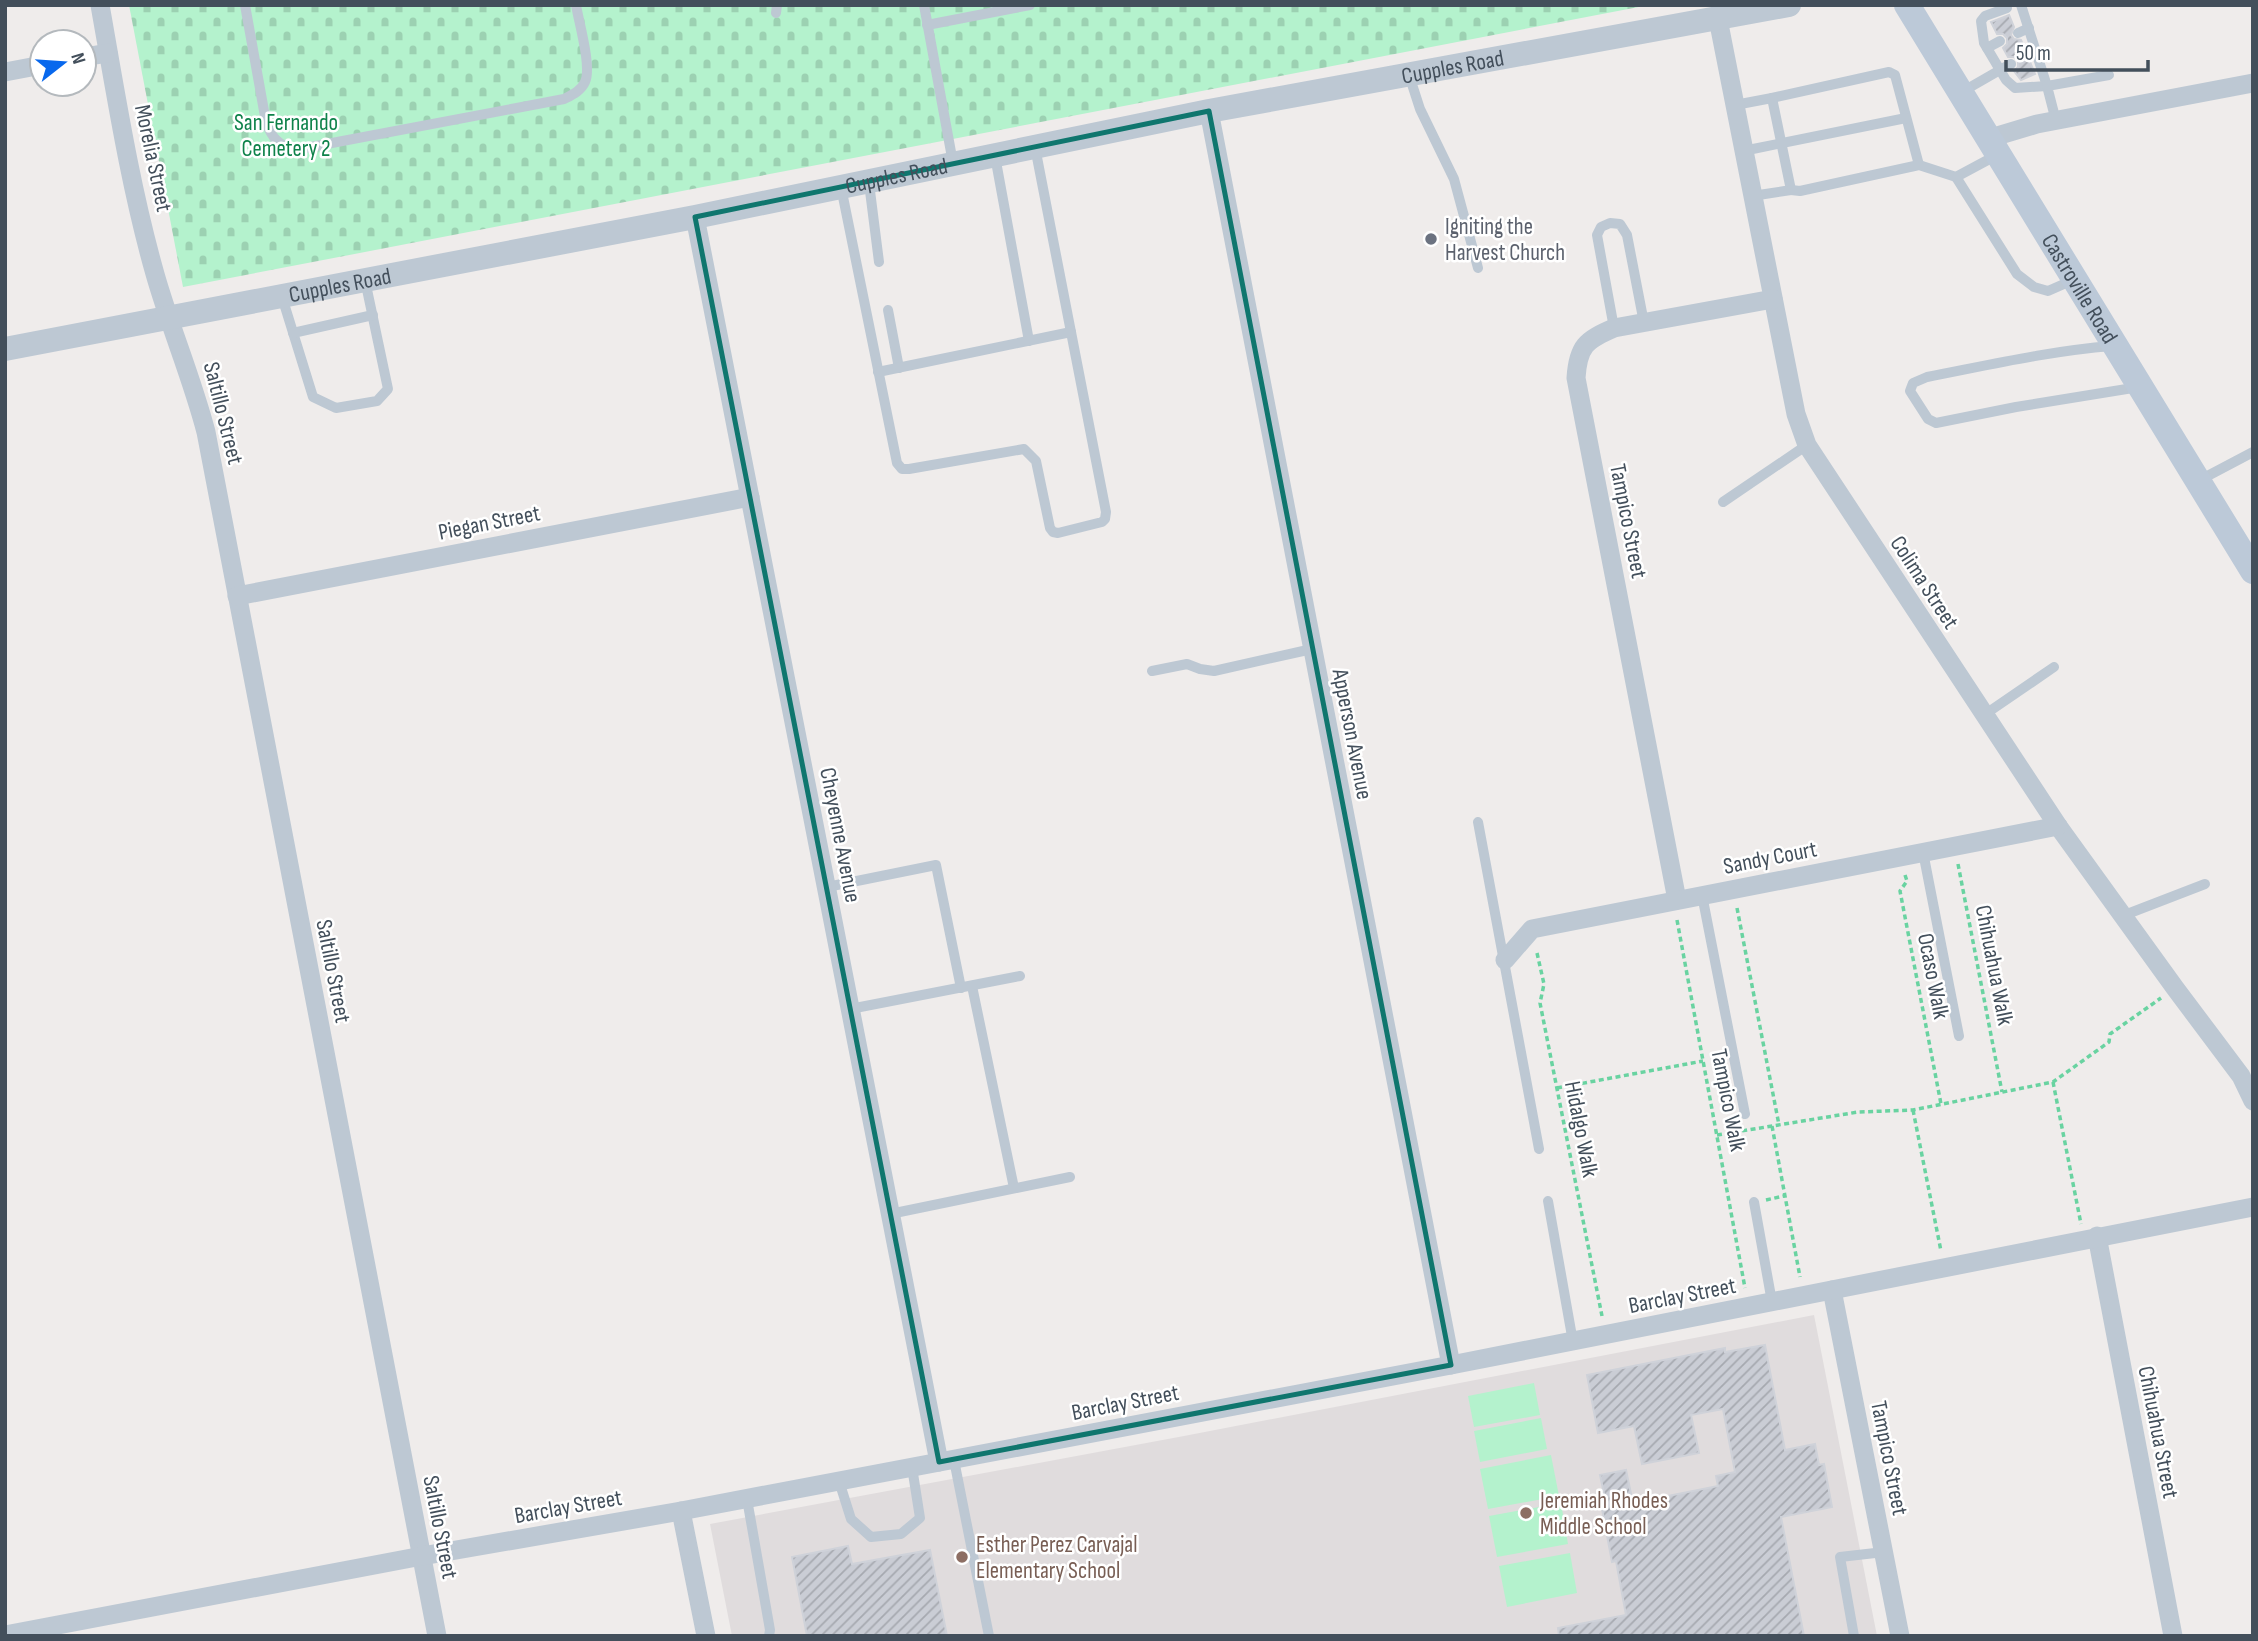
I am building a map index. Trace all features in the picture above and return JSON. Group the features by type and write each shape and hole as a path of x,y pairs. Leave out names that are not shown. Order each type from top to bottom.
{"main road":[{"name":"Castroville Road","path":"1907,5 2253,571"}],"street":[{"name":"Morelia Street","path":"100,5 134,186 155,275 170,318"},
{"name":"Cupples Road","path":"5,349 695,217 1209,111 1789,5"},
{"name":"Colima Street","path":"1718,19 1796,414 1807,445 2058,826 2241,1076 2253,1101"},
{"path":"98,54 108,52"},
{"path":"5,72 28,68"},
{"path":"1992,147 2056,121 2253,83"},
{"name":"Apperson Avenue","path":"1209,111 1451,1365"},
{"name":"Cheyenne Avenue","path":"695,217 890,1214 946,1461"},
{"name":"Tampico Street","path":"1675,900 1576,377 1579,354 1591,338 1614,328 1773,299"},
{"name":"Saltillo Street","path":"170,318 187,364 206,432 438,1636"},
{"name":"Piegan Street","path":"237,596 750,497"},
{"name":"Sandy Court","path":"1532,929 2058,826"},
{"path":"1505,960 1532,929"},
{"name":"Barclay Street","path":"5,1635 422,1556 747,1499 1573,1342 2253,1207"},
{"name":"Chihuahua Street","path":"2090,1238 2173,1636"},
{"name":"Tampico Street","path":"1832,1290 1900,1636"},
{"path":"681,1511 706,1636"}],"lane":[{"path":"245,5 266,122 272,137 281,146 295,150 564,99 577,92 586,81 586,62 576,5"},
{"path":"923,5 953,164"},
{"path":"927,25 1030,5"},
{"path":"2056,121 2047,86 2032,54 2029,28 2021,5 2006,7 1985,16 1981,22 1981,33 1987,48 2006,80 2015,88 2047,86 2109,75"},
{"path":"2018,33 2029,28"},
{"path":"1987,48 2000,41"},
{"path":"1960,93 2011,64"},
{"path":"1734,106 1889,72 1895,75 1919,164"},
{"path":"1409,75 1420,109 1454,179 1478,268"},
{"path":"1772,98 1791,190"},
{"path":"1743,151 1906,118"},
{"path":"841,187 897,463 902,469 909,469 1024,449 1036,461 1050,528 1058,533 1102,522 1106,512 1035,147"},
{"path":"1956,177 1992,147"},
{"path":"995,155 1029,341"},
{"path":"1752,196 1800,191 1919,164 1956,177 2017,274 2034,288 2048,291 2074,279"},
{"path":"869,181 879,262"},
{"path":"1614,328 1597,235 1601,227 1610,223 1620,224 1627,234 1644,323"},
{"path":"281,297 313,397 336,408 377,401 388,389 365,280"},
{"path":"888,310 899,368"},
{"path":"293,333 373,315"},
{"path":"878,372 1071,332"},
{"path":"2115,346 2022,357 1927,377 1913,383 1910,391 1928,419 1937,424 2140,387"},
{"path":"1723,502 1807,445"},
{"path":"2197,482 2253,452"},
{"path":"1153,671 1187,664 1214,671 1312,649"},
{"path":"1984,715 2054,667"},
{"path":"1478,822 1539,1149"},
{"path":"1923,852 1959,1036"},
{"path":"827,887 936,866 961,988"},
{"path":"2122,916 2205,884"},
{"path":"1702,895 1745,1114"},
{"path":"850,1009 1020,976"},
{"path":"972,986 1014,1188"},
{"path":"890,1214 1070,1177"},
{"path":"1548,1201 1573,1342"},
{"path":"1755,1202 1772,1302"},
{"path":"946,1461 989,1636"},
{"path":"839,1481 851,1519 871,1537 901,1534 920,1518 912,1467"},
{"path":"747,1499 769,1636"},
{"path":"1854,1636 1840,1558 1884,1552"}],"path":[{"name":"Chihuahua Walk","path":"1954,845 2002,1092"},
{"name":"Ocaso Walk","path":"1901,856 1907,881 1900,891 1941,1104"},
{"path":"1733,889 1779,1125"},
{"name":"Tampico Walk","path":"1675,900 1749,1306"},
{"name":"Hidalgo Walk","path":"1532,929 1544,984 1540,1003 1605,1335"},
{"path":"1717,1135 1858,1112 1913,1110 2053,1082 2109,1042 2110,1034 2175,988"},
{"path":"1557,1088 1703,1061"},
{"path":"2053,1082 2090,1238"},
{"path":"1913,1110 1944,1267"},
{"path":"1772,1126 1804,1296"}],"highlighted area":[{"path":"1209,111 1451,1365 939,1462 695,217"}],"shaded area":[{"name":"Jeremiah Rhodes Middle School","path":"1814,1315 1877,1636 732,1636 710,1524"}],"green space":[{"name":"San Fernando Cemetery 2","path":"129,5 1649,5 183,287"},
{"path":"1534,1383 1540,1415 1474,1427 1468,1396"},
{"path":"1541,1418 1547,1449 1480,1462 1474,1431"},
{"path":"1551,1455 1559,1496 1488,1509 1480,1469"},
{"path":"1561,1503 1568,1544 1497,1557 1489,1516"},
{"path":"1570,1553 1577,1593 1507,1607 1499,1566"}],"building":[{"path":"2009,15 2014,27 2011,35 2014,39 2021,40 2035,74 2021,80 2014,71 2018,67 2018,61 2014,57 2008,57 2003,48 2007,44 2007,38 2003,34 1997,34 1991,22"},
{"path":"1765,1345 1785,1450 1815,1444 1819,1465 1824,1464 1832,1507 1781,1517 1804,1636 1559,1636 1558,1628 1626,1615 1616,1561 1612,1562 1602,1509 1607,1508 1600,1475 1626,1470 1633,1503 1718,1486 1716,1476 1735,1472 1723,1409 1691,1415 1699,1453 1642,1464 1634,1426 1598,1433 1587,1375 1725,1348 1725,1352"},
{"path":"848,1546 852,1564 930,1550 947,1636 807,1636 792,1557"}],"place":[{"name":"Igniting the Harvest Church","path":"1431,239"},
{"name":"Jeremiah Rhodes Middle School","path":"1526,1513"},
{"name":"Esther Perez Carvajal Elementary School","path":"962,1557"}]}
